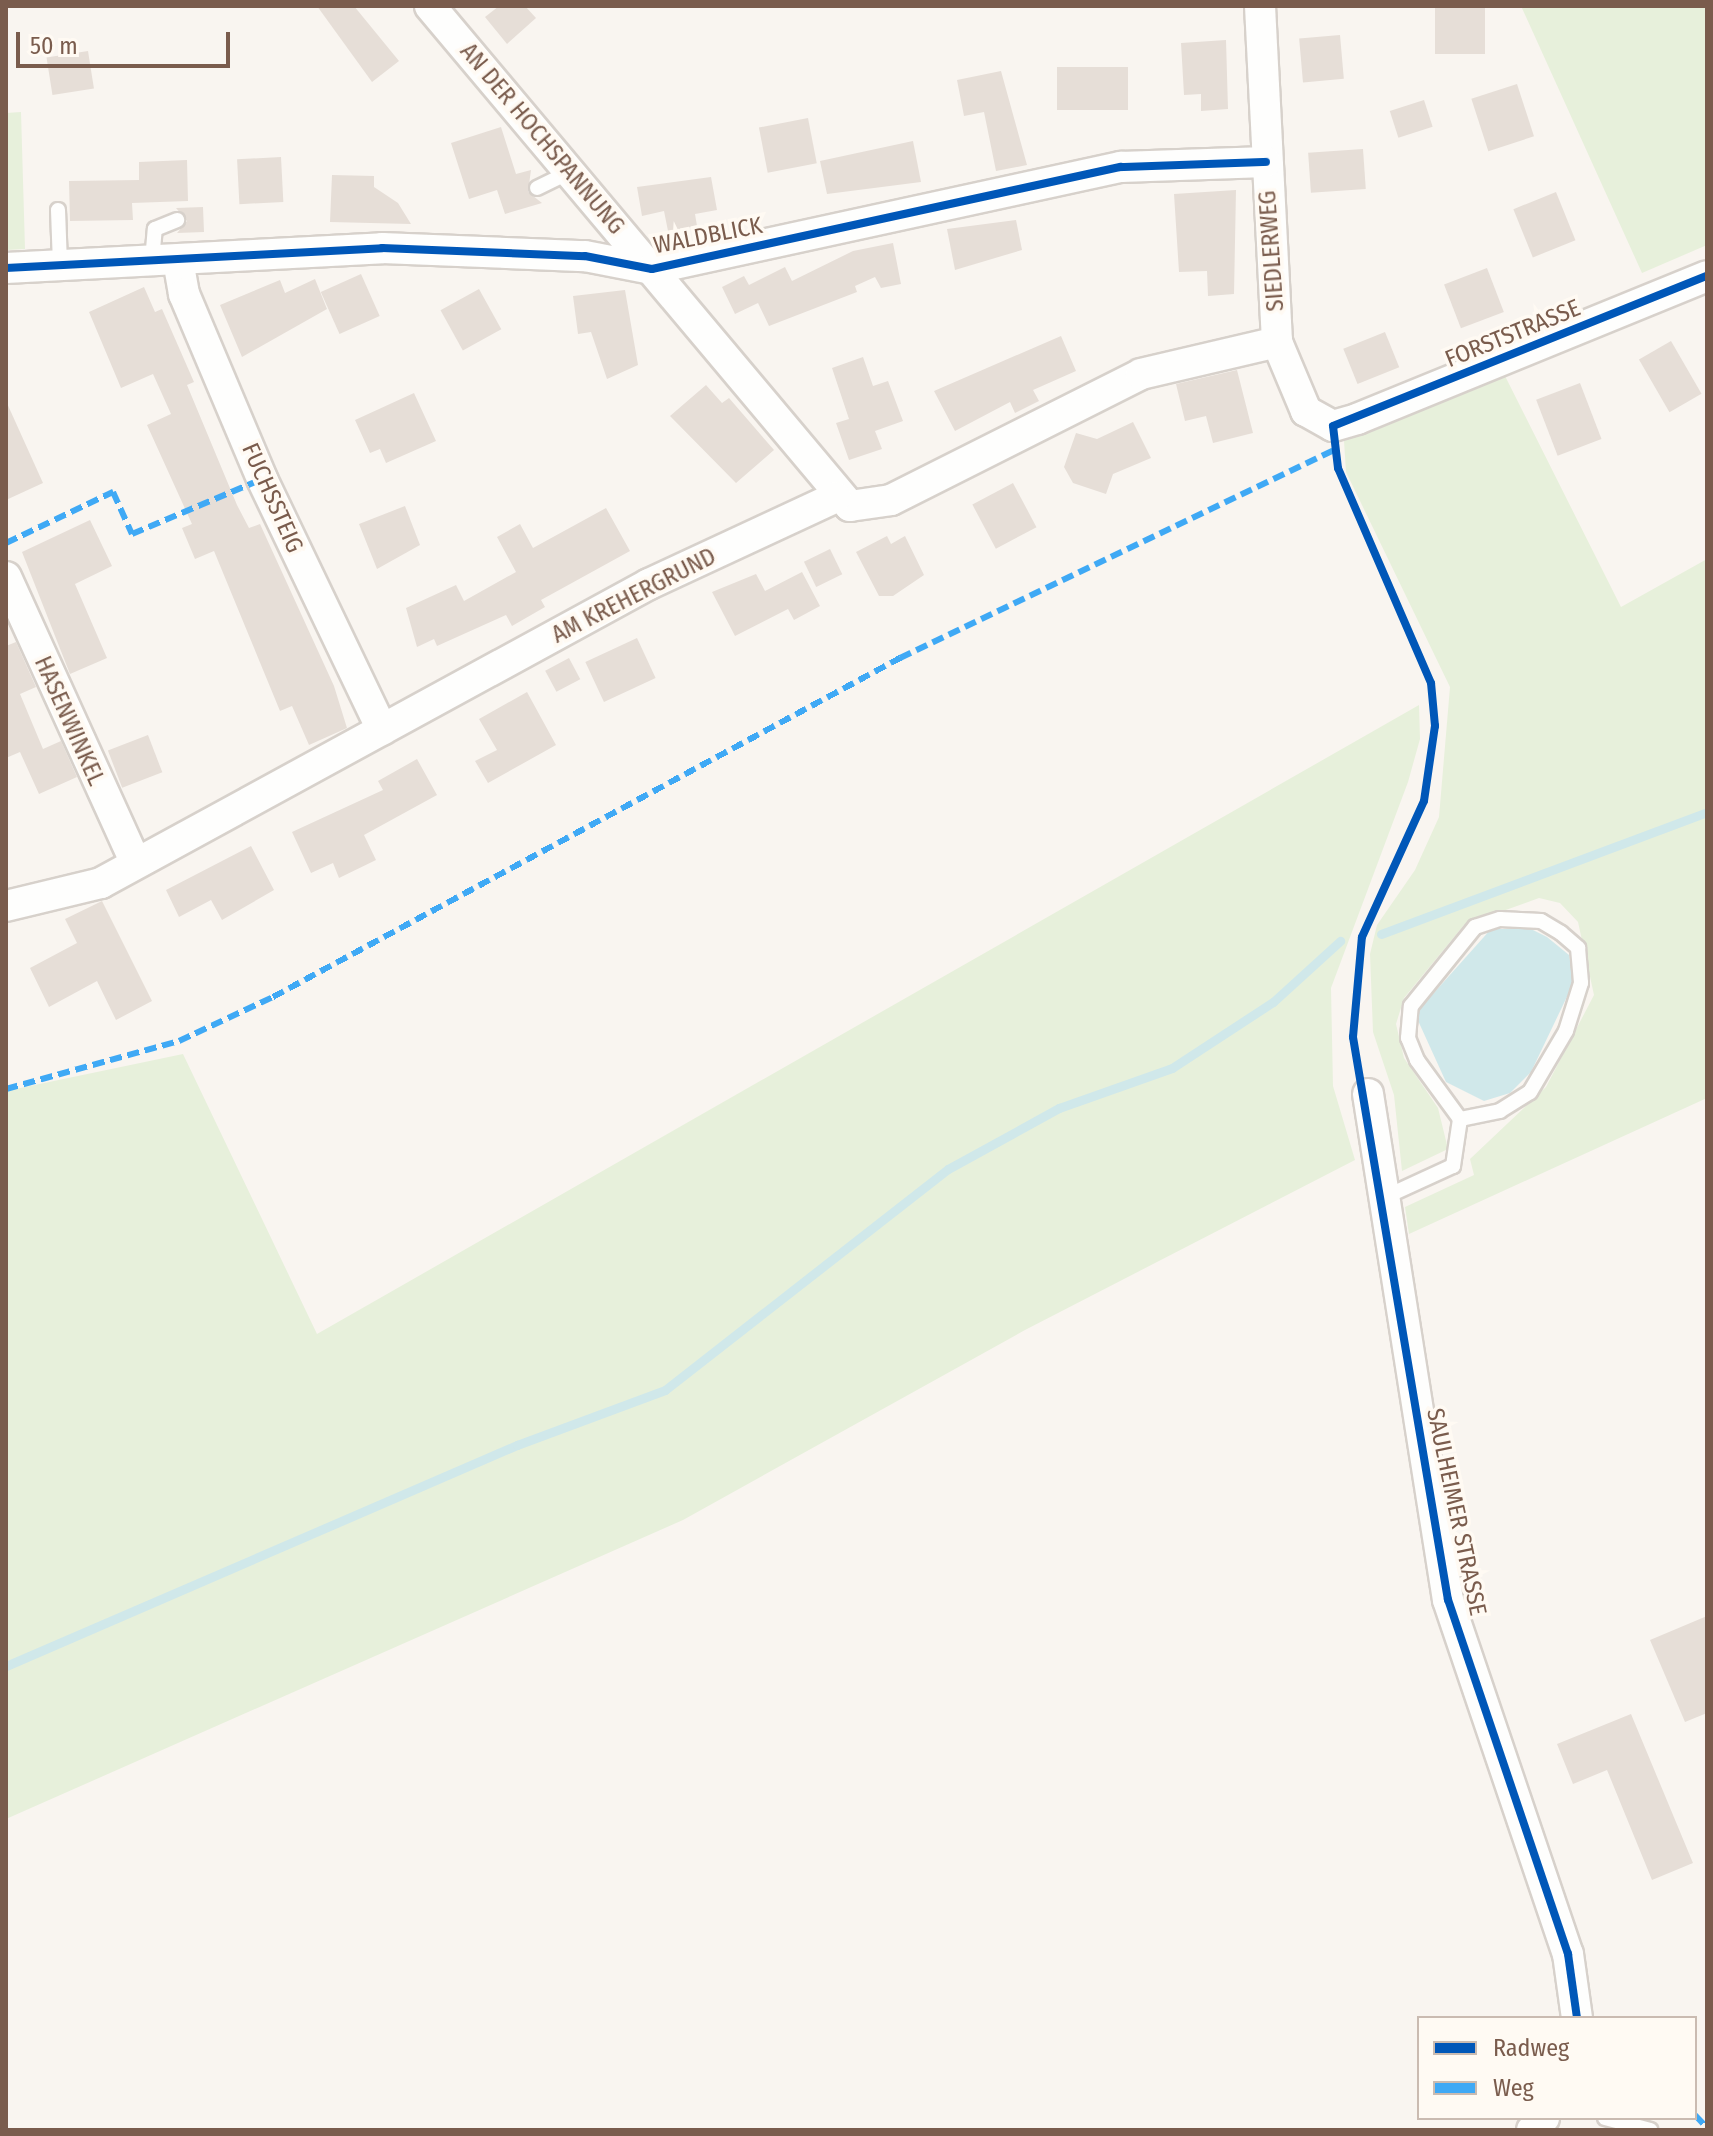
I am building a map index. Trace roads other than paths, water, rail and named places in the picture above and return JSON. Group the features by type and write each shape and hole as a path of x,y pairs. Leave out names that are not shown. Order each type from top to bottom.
{"street":[{"name":"AN DER HOCHSPANNUNG","path":"430,6 652,269 836,497"},
{"name":"SIEDLERWEG","path":"1260,6 1277,342 1306,411 1333,426"},
{"name":"WALDBLICK","path":"6,268 382,248 585,256 652,269 1121,167 1266,162"},
{"name":"FUCHSSTEIG","path":"165,260 184,294 262,479 382,730"},
{"name":"FORSTSTRASSE","path":"1333,426 1707,276"},
{"path":"836,497 867,509 1141,374 1277,342"},
{"name":"AM KREHERGRUND","path":"6,906 73,893 136,863 649,584 836,497"},
{"name":"HASENWINKEL","path":"6,577 136,863"},
{"name":"SAULHEIMER STRASSE","path":"1368,1094 1448,1600 1568,1954 1577,2016"}],"lane":[{"path":"537,188 570,172"},
{"path":"58,210 60,265"},
{"path":"165,260 155,229 177,220"},
{"path":"1383,1198 1453,1166 1460,1119 1417,1060 1408,1038 1411,1006 1475,927 1500,919 1541,921 1578,948 1581,983 1566,1031 1530,1092 1500,1111 1460,1119"},
{"path":"1612,2120 1650,2130"}],"water":[{"path":"1491,929 1531,929 1547,937 1569,955 1574,982 1531,1072 1510,1093 1484,1101 1446,1082 1415,1014"}],"waterway":[{"path":"1381,934 1707,812"},
{"path":"6,1666 517,1445 665,1390 948,1169 1059,1108 1172,1068 1273,1002 1340,941"}]}
